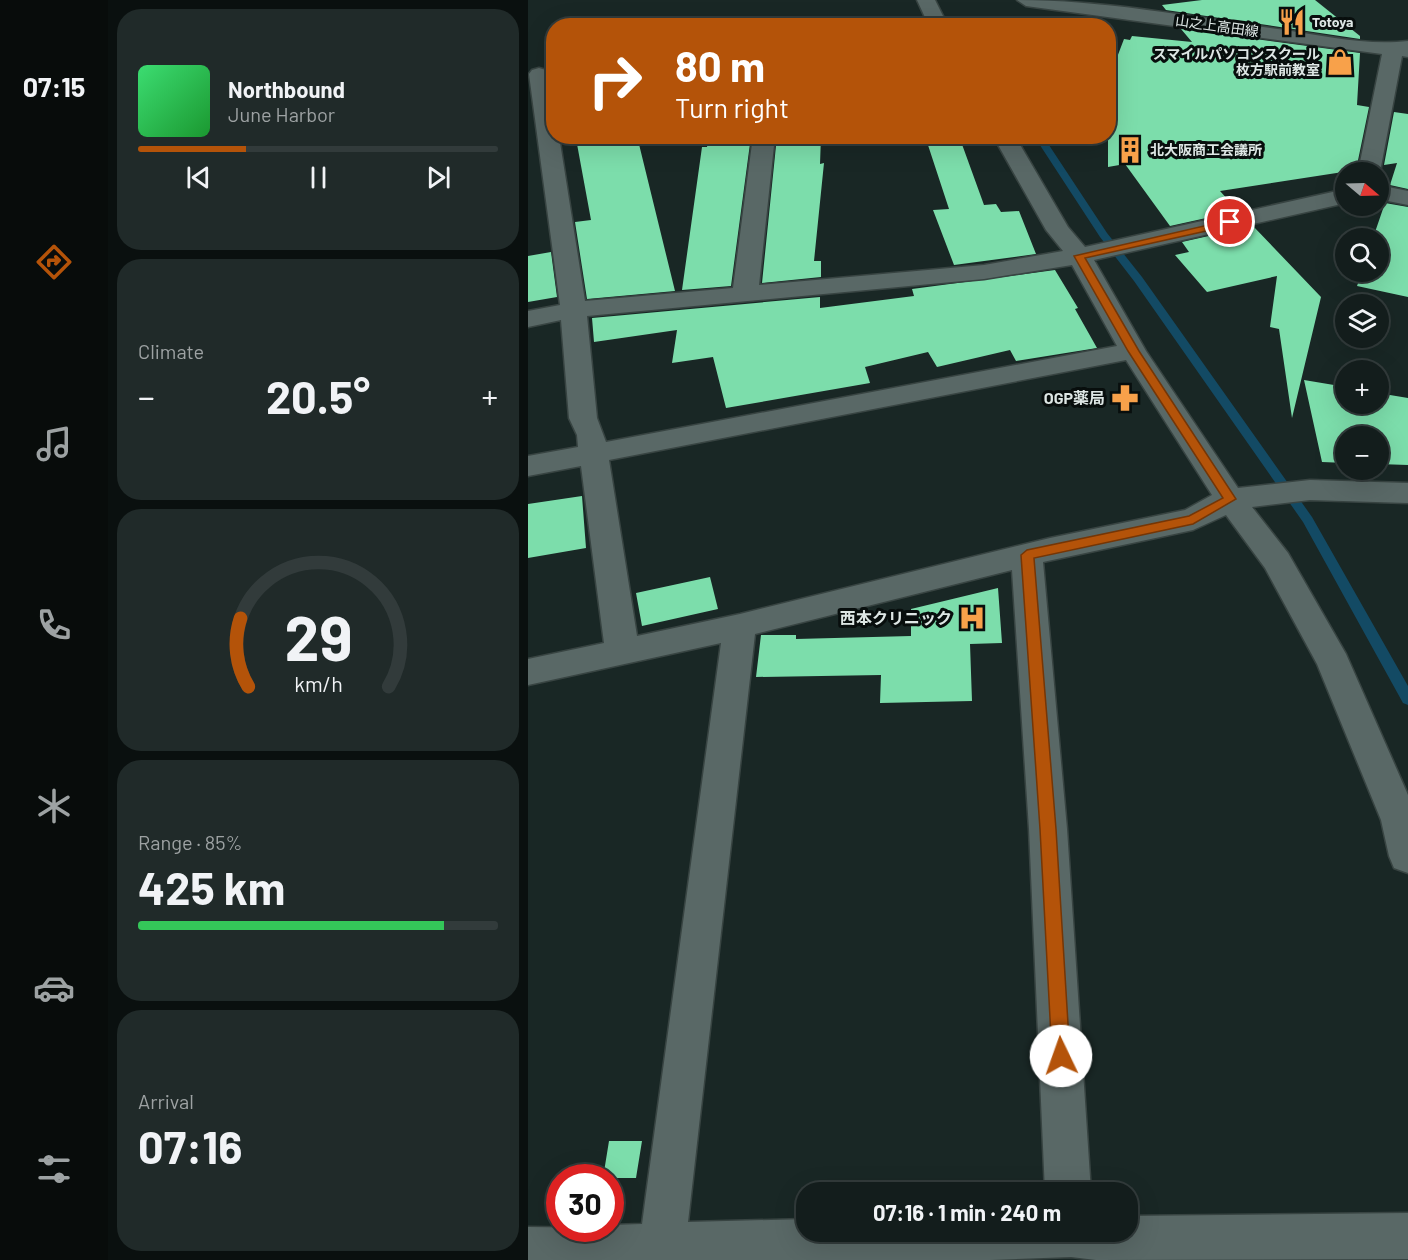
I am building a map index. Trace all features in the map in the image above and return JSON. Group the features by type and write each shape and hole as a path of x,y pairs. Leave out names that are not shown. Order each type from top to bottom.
{"street":[{"path":"926,0 935,18"},
{"name":"山之上高田線","path":"1030,0 1403,49"},
{"path":"1096,18 1114,12 1133,1 1144,0"},
{"path":"1372,162 1403,49"},
{"path":"540,74 546,113"},
{"path":"551,144 572,283 583,418 591,435 622,650"},
{"path":"745,294 763,144"},
{"path":"1009,144 1058,230 1086,254 1133,351 1230,499 1277,561 1334,663 1400,820 1408,856"},
{"path":"1389,194 1408,198"},
{"path":"528,319 573,310 984,272 1121,247 1335,198"},
{"path":"528,466 1133,351"},
{"path":"528,672 740,626 1027,555 1193,519 1230,499 1310,490 1408,494"},
{"path":"1027,555 1048,829 1068,1182"},
{"path":"662,1247 740,626"},
{"path":"1138,1240 1408,1236"},
{"path":"528,1251 662,1247 796,1238"}],"building":[{"path":"1202,0 1315,0 1360,36 1360,39 1166,10 1162,5"},
{"path":"1181,29 1360,53 1357,105 1369,107 1358,162 1335,162 1335,173 1220,191 1238,211 1170,226 1125,164 1108,167 1108,144 1116,144 1116,60 1124,39 1130,40 1132,36 1192,42"},
{"path":"1394,112 1408,114 1408,189 1390,185 1397,163 1389,164 1389,162 1385,162"},
{"path":"577,144 639,144 675,291 587,299 575,222 591,220"},
{"path":"708,144 750,144 731,286 682,290 702,147 707,147"},
{"path":"776,144 821,144 820,164 824,163 814,261 821,261 821,277 762,283"},
{"path":"928,144 962,144 984,205 996,204 1001,212 1019,211 1036,254 954,265 933,210 949,209"},
{"path":"1389,204 1408,207 1408,297 1357,286 1358,282 1389,282 1389,228 1376,228 1381,216 1389,216"},
{"path":"1253,226 1321,297 1292,418 1279,329 1270,327 1277,276 1207,292 1175,255 1189,252 1182,242"},
{"path":"551,252 557,297 528,302 528,256"},
{"path":"1055,270 1078,308 1075,309 1097,348 1016,361 1010,350 937,367 928,352 865,367 870,383 726,408 713,357 672,363 677,330 594,342 592,318 820,297 820,308 914,296 912,289"},
{"path":"1304,380 1335,385 1335,414 1389,414 1389,395 1408,398 1408,465 1389,464 1389,426 1335,426 1335,463 1322,462"},
{"path":"582,496 586,548 528,558 528,504"},
{"path":"710,577 718,609 642,626 636,593"},
{"path":"998,588 1002,643 970,644 972,701 880,703 881,675 756,677 761,635 796,635 796,639 911,636 911,609"},
{"path":"609,1141 642,1141 636,1178 624,1178 624,1164 605,1164"}],"waterway":[{"path":"1043,144 1103,235 1138,279 1308,520 1408,699"}],"place":[{"name":"Totoya","path":"1292,22"},
{"name":"スマイルパソコンスクール 枚方駅前教室","path":"1340,62"},
{"name":"北大阪商工会議所","path":"1130,150"},
{"name":"OGP薬局","path":"1125,398"},
{"name":"西本クリニック","path":"972,618"}],"route":[{"path":"1061,1056 1048,829 1027,555 1193,519 1230,499 1133,351 1079,256 1230,222"}]}
